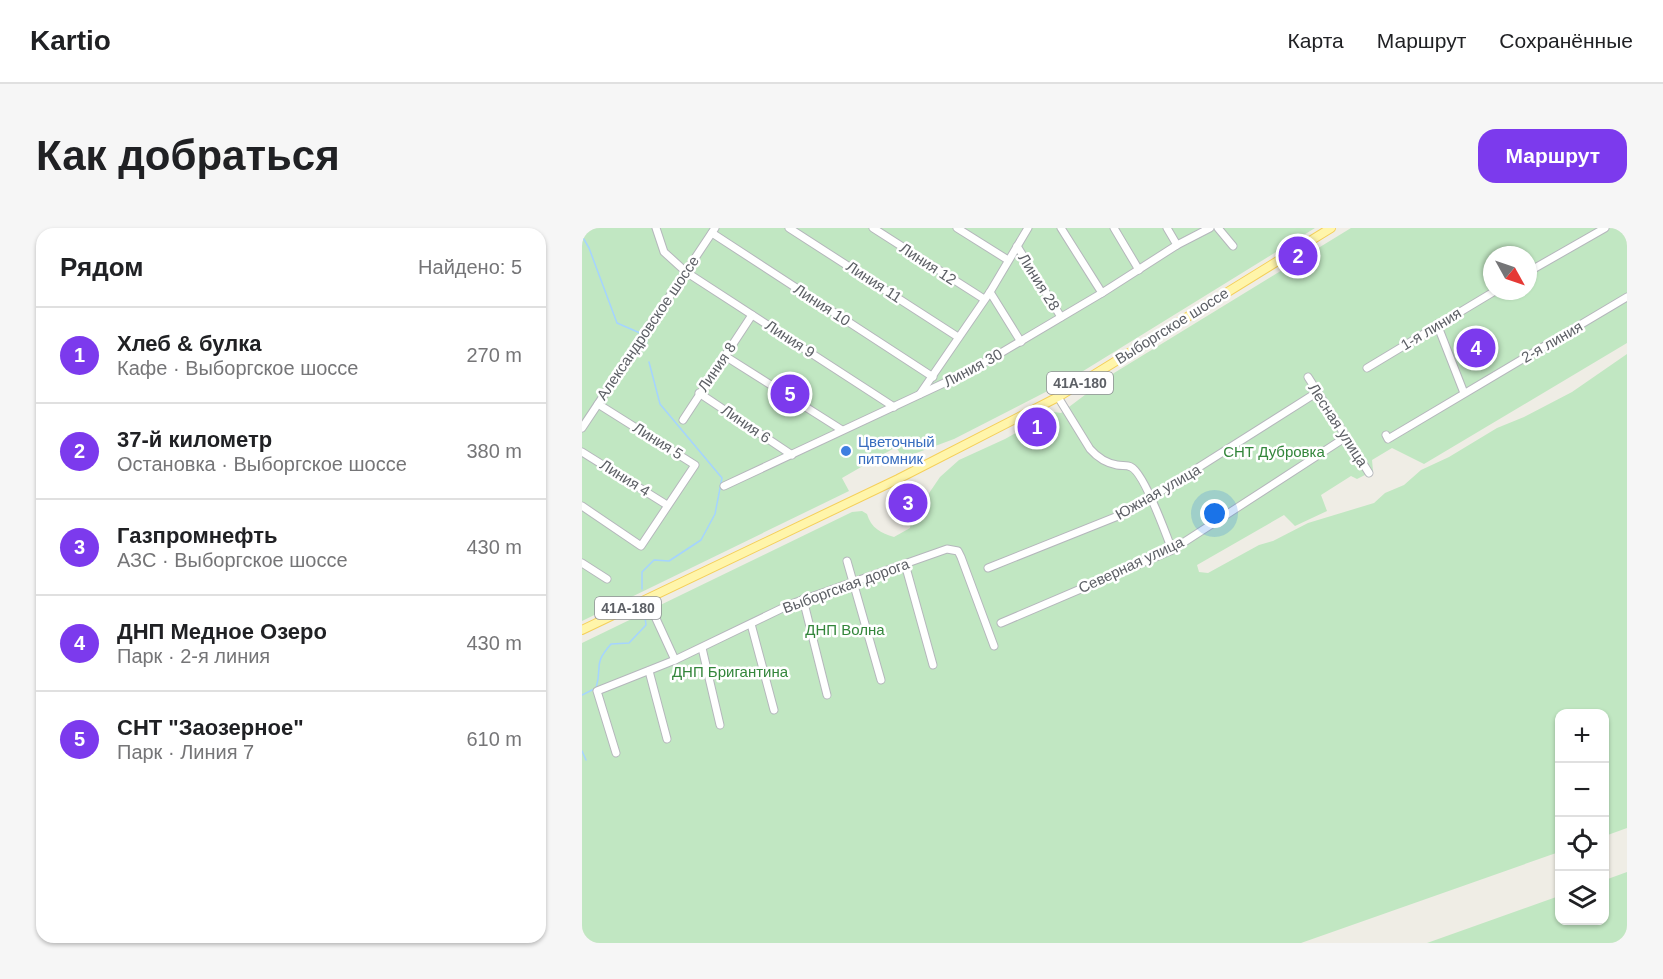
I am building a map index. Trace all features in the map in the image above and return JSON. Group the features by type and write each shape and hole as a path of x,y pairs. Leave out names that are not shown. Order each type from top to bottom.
{"main road":[{"name":"Выборгское шоссе","path":"647,599 967,444 1058,397 1331,228"},
{"name":"41А-180","path":"582,630 647,599"}],"street":[{"name":"Линия 9","path":"656,228 664,252 686,272 894,406"},
{"name":"Линия 11","path":"789,228 958,337"},
{"name":"Линия 12","path":"873,228 984,299"},
{"path":"957,228 1008,260"},
{"path":"918,396 990,292 1028,228"},
{"path":"1061,228 1102,293"},
{"path":"1114,228 1139,270"},
{"path":"1167,228 1177,245"},
{"name":"Линия 30","path":"724,486 972,370 1102,293 1177,245 1210,228"},
{"path":"1218,228 1233,246"},
{"path":"1537,267 1605,228"},
{"name":"Александровское шоссе","path":"582,428 713,231"},
{"name":"Линия 10","path":"713,231 933,377"},
{"name":"Линия 28","path":"1017,246 1061,317"},
{"path":"990,292 1021,342"},
{"name":"2-я линия","path":"1386,435 1388,439 1627,297"},
{"name":"1-я линия","path":"1367,368 1483,298"},
{"name":"Линия 8","path":"683,420 752,315"},
{"path":"1437,324 1464,393"},
{"path":"725,356 842,430"},
{"name":"Лесная улица","path":"1308,377 1316,393 1369,473"},
{"name":"Линия 6","path":"699,393 792,455"},
{"name":"Южная улица","path":"988,568 1128,512 1316,393"},
{"path":"1058,397 1090,449 1103,460 1132,468 1137,472 1172,550"},
{"name":"Линия 5","path":"582,506 641,546 695,465 598,404"},
{"name":"Северная улица","path":"1001,623 1172,550 1346,437"},
{"name":"Линия 4","path":"582,452 667,505"},
{"name":"Выборгская дорога","path":"616,753 597,691 702,648 803,599 947,549 958,551 961,557 994,646"},
{"path":"847,561 881,680"},
{"path":"582,563 607,579"},
{"path":"905,564 933,665"},
{"path":"647,599 675,660"},
{"path":"803,599 827,695"},
{"path":"751,624 774,710"},
{"path":"702,648 720,725"},
{"path":"649,671 668,739"}],"green space":[{"path":"582,228 1315,228 1067,381 954,439 903,458 896,447 842,478 849,491 582,621"},
{"path":"1351,228 1627,228 1627,343 1424,464 1392,448 1372,460 1373,471 1357,479 1351,476 1321,495 1327,511 1295,526 1284,515 1197,565 1199,572 1208,573 1259,545 1273,541 1308,523 1374,503 1385,493 1404,485 1421,470 1449,457 1497,428 1572,392 1627,354 1627,828 1609,835 1609,709 1555,709 1555,853 1301,943 582,943 582,643 852,512 862,511 867,514 877,529 894,537 910,528 911,521 928,513 921,505 940,477 959,460 1005,439 1054,412 1061,413 1114,373"},
{"path":"1627,872 1627,943 1427,943 1555,897 1555,925 1609,925 1609,879"}],"waterway":[{"path":"582,236 589,248 617,323 640,333"},
{"path":"646,347 647,339"},
{"path":"642,589 642,572 654,560 669,561 701,540 715,514 722,478 660,404 649,362"},
{"path":"582,695 596,688 600,662 611,644 629,643 646,625 644,609"},
{"path":"582,751 586,760"}],"place":[{"name":"37-й километр","path":"1298,256"},
{"name":"ДНП Медное Озеро","path":"1476,348"},
{"name":"СНТ \"Заозерное\"","path":"790,394"},
{"name":"Хлеб & булка","path":"1037,427"},
{"name":"Цветочный питомник","path":"846,451"},
{"name":"Газпромнефть","path":"908,503"}],"park label":[{"name":"СНТ Дубровка","path":"1274,452"},
{"name":"ДНП Волна","path":"845,630"},
{"name":"ДНП Бригантина","path":"730,672"}]}
